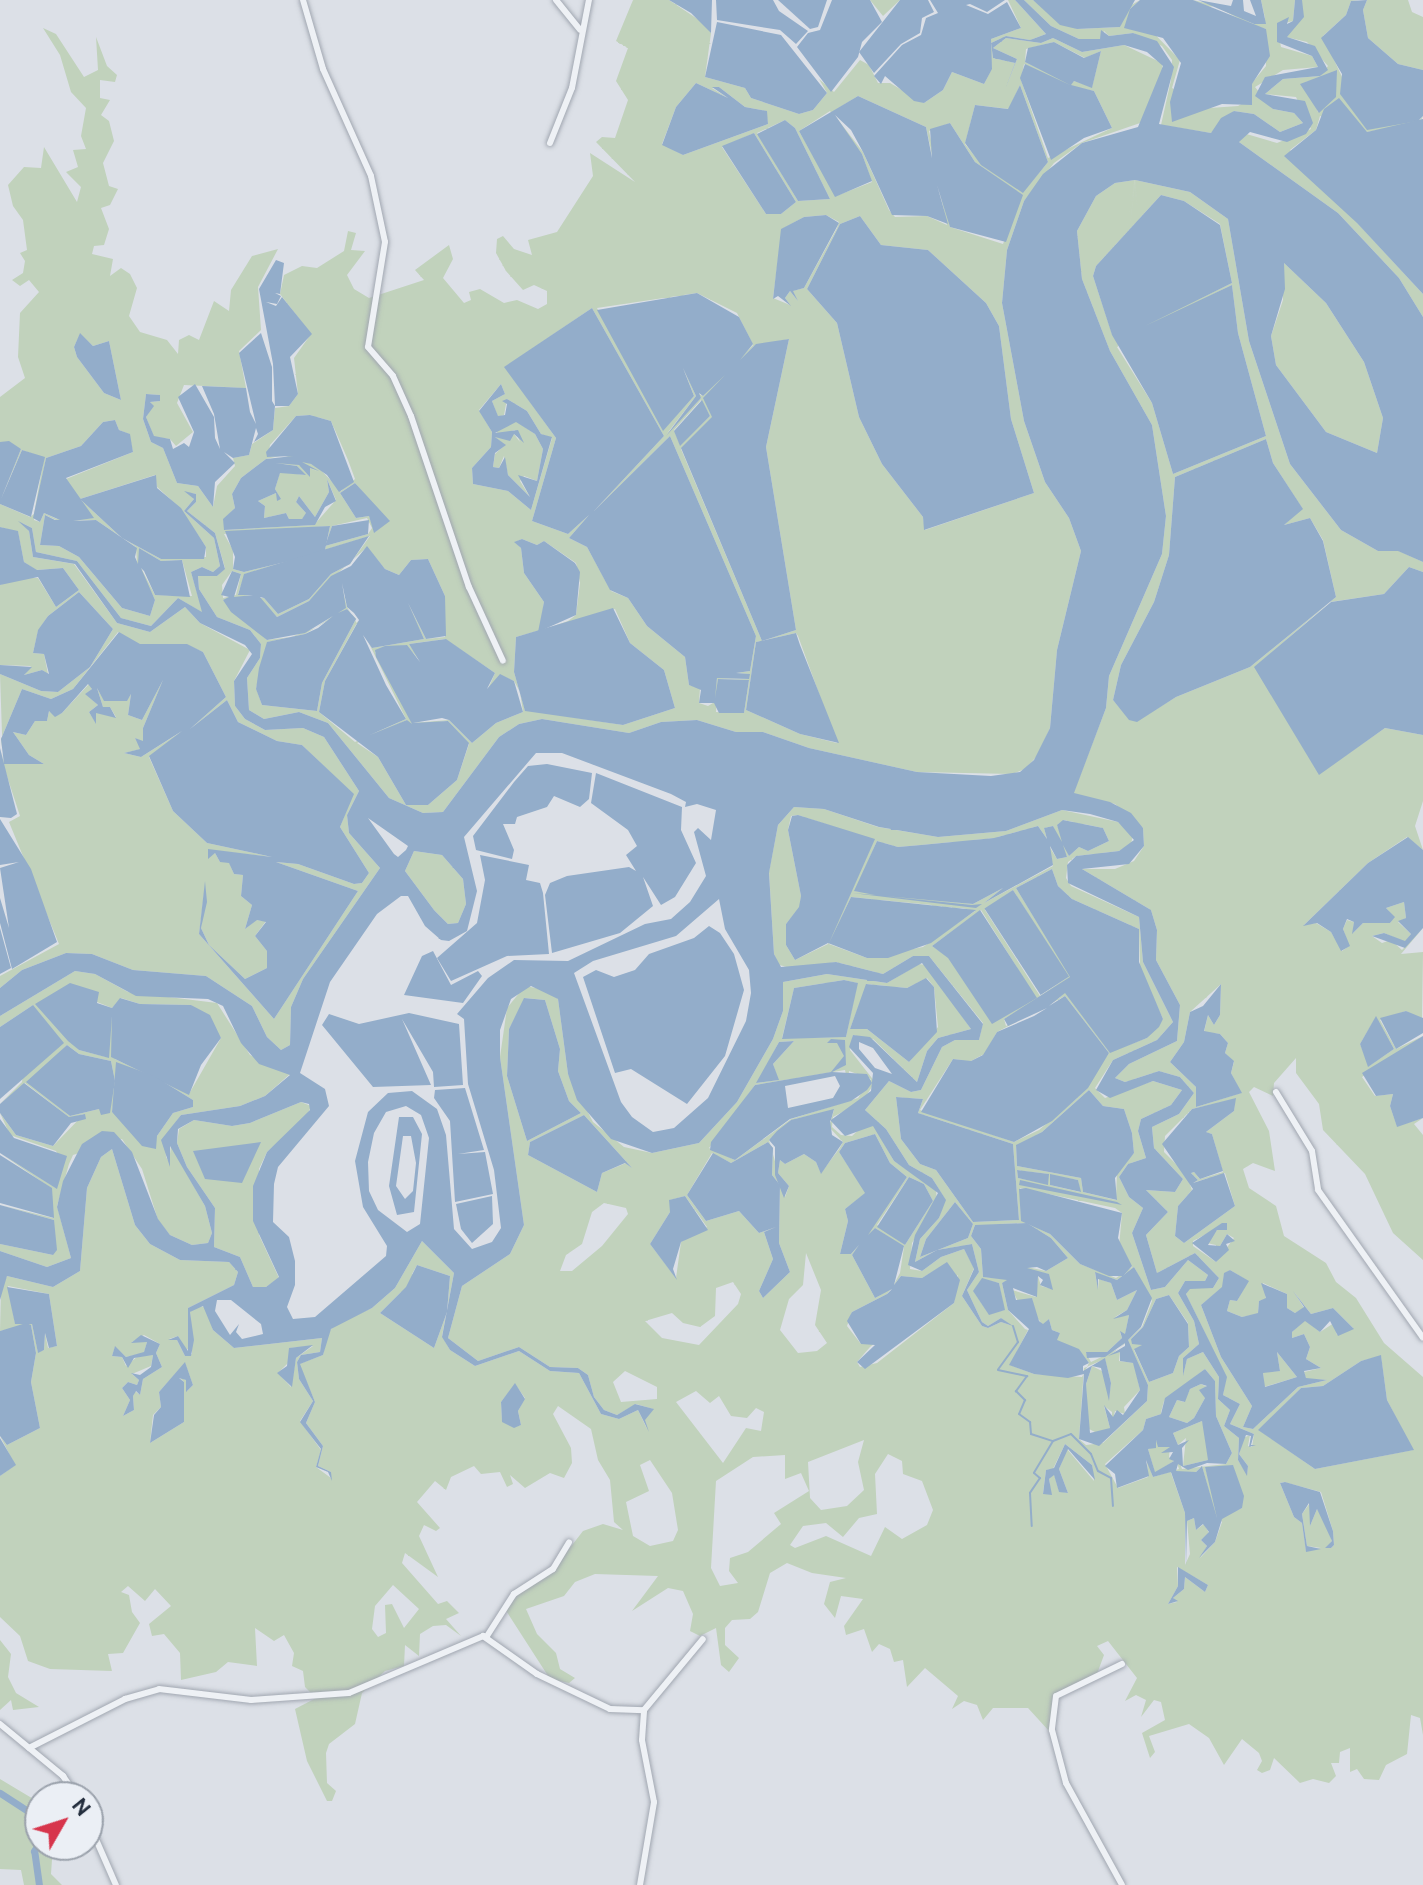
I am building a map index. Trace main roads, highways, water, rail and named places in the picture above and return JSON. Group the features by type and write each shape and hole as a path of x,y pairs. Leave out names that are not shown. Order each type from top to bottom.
{"water":[{"path":"669,0 712,0 711,33 691,13"},
{"path":"716,0 773,0 779,11 808,31 796,44 780,30 717,20"},
{"path":"778,0 827,0 818,27 810,29"},
{"path":"832,0 870,0 882,22 862,42 858,57 831,92 797,47 808,33 820,30"},
{"path":"900,0 928,0 934,12 922,18 920,33 901,44 874,73 859,52"},
{"path":"930,0 1005,0 987,12 966,5 988,14 1007,2 1021,28 991,39 992,69 984,84 952,72 943,90 924,103 914,101 885,76 881,84 874,76 902,45 921,35 926,18 938,13"},
{"path":"1015,0 1024,0 1051,26 1079,39 1100,39 1101,30 1109,36 1133,33 1157,41 1174,67 1159,124 1211,133 1221,118 1234,111 1254,114 1280,132 1303,123 1294,113 1273,109 1255,96 1265,77 1318,67 1312,56 1277,42 1277,23 1289,17 1287,24 1293,21 1295,0 1302,0 1304,17 1287,37 1315,46 1328,70 1320,76 1283,79 1265,94 1305,101 1313,123 1306,134 1287,142 1250,132 1239,142 1338,213 1399,278 1423,317 1423,562 1398,551 1378,551 1341,530 1290,464 1249,341 1228,219 1190,192 1135,180 1115,183 1096,196 1077,231 1082,279 1110,351 1152,425 1166,516 1162,554 1109,676 1106,708 1074,793 1110,802 1131,813 1143,828 1144,846 1129,864 1082,869 1151,910 1157,930 1156,960 1180,1005 1177,1041 1129,1064 1115,1078 1125,1082 1159,1071 1180,1077 1194,1093 1179,1114 1152,1127 1154,1148 1183,1179 1175,1192 1146,1190 1168,1212 1146,1235 1157,1273 1195,1253 1219,1278 1213,1288 1190,1289 1186,1294 1227,1377 1223,1395 1240,1404 1230,1424 1254,1434 1251,1445 1256,1445 1249,1447 1251,1436 1246,1435 1239,1454 1248,1466 1247,1476 1238,1460 1239,1438 1224,1426 1230,1410 1218,1399 1219,1377 1203,1352 1187,1359 1183,1376 1183,1358 1199,1344 1194,1321 1178,1293 1185,1281 1205,1281 1208,1275 1188,1260 1165,1287 1151,1290 1132,1233 1143,1208 1129,1197 1119,1177 1128,1164 1146,1158 1138,1131 1141,1119 1171,1105 1182,1090 1153,1081 1110,1098 1096,1090 1113,1060 1157,1040 1173,1022 1143,962 1139,917 1068,883 1067,865 1076,856 1119,851 1134,840 1118,822 1062,810 1006,831 938,837 879,827 824,809 794,807 778,825 769,873 774,954 781,967 836,962 883,974 913,956 929,956 983,1024 979,1040 955,1040 942,1047 921,1090 911,1092 889,1081 865,1110 886,1129 909,1165 932,1178 946,1200 939,1218 920,1239 915,1262 937,1250 972,1244 979,1272 967,1290 982,1322 988,1326 1001,1318 1013,1326 1001,1322 988,1328 982,1326 962,1296 974,1269 964,1249 941,1257 922,1271 908,1265 915,1235 938,1193 894,1161 873,1126 845,1136 830,1120 832,1135 843,1142 821,1174 816,1162 804,1154 785,1164 780,1160 778,1173 789,1186 784,1198 775,1175 775,1147 769,1140 777,1131 791,1120 834,1109 831,1120 871,1091 873,1073 849,1047 853,1035 870,1037 917,1082 927,1051 938,1038 971,1029 922,963 887,983 827,974 783,982 783,1011 773,1039 737,1102 699,1143 652,1153 611,1139 577,1100 568,1074 558,999 531,986 511,999 500,1030 500,1057 524,1225 510,1254 462,1286 448,1338 478,1361 519,1347 550,1367 578,1368 588,1375 594,1397 604,1410 617,1415 635,1404 654,1409 645,1420 649,1432 638,1410 619,1419 601,1414 579,1373 550,1371 519,1351 475,1366 450,1350 442,1337 454,1273 422,1241 395,1288 372,1308 331,1329 323,1355 300,1364 315,1402 306,1423 323,1446 318,1466 331,1472 332,1481 328,1472 316,1467 321,1449 300,1422 313,1401 299,1379 297,1362 301,1355 320,1352 322,1338 234,1348 213,1330 203,1306 190,1312 194,1340 191,1356 185,1356 177,1340 168,1340 178,1336 188,1351 188,1308 234,1285 238,1272 229,1262 180,1260 150,1244 135,1225 112,1149 101,1157 87,1188 80,1271 53,1287 7,1276 0,1300 0,1251 47,1267 71,1258 57,1207 63,1181 82,1144 102,1131 114,1132 132,1152 158,1219 170,1235 192,1245 208,1243 212,1233 205,1206 170,1146 170,1167 161,1140 181,1115 240,1106 265,1096 290,1075 259,1064 241,1043 223,1006 208,999 136,996 95,974 75,971 0,1016 0,988 22,970 66,953 92,954 133,970 206,976 252,1006 267,1037 281,1050 290,1045 291,1007 303,979 380,868 349,833 347,815 359,791 324,737 303,728 265,730 245,719 235,706 234,681 252,654 245,645 200,623 185,607 150,632 117,623 75,564 33,557 29,531 18,521 32,528 36,552 77,561 121,618 151,626 178,598 202,612 191,572 202,567 213,572 220,566 214,538 184,511 194,499 184,491 196,494 196,502 187,511 215,533 225,569 217,576 198,576 199,589 217,617 250,630 261,644 260,658 247,678 249,710 264,719 299,712 328,723 389,798 423,813 443,812 499,737 519,724 542,719 629,733 661,722 697,720 736,732 763,732 809,748 917,772 991,776 1020,772 1034,760 1050,728 1057,650 1081,551 1069,518 1045,482 1024,421 1002,303 1007,250 1024,201 1043,174 1082,143 1138,127 1163,66 1147,52 1124,45 1082,52 1053,38 1041,43 1006,38 993,48 1017,59 1005,90 1015,63 993,58 991,43 1006,36 1030,40 1046,34","holes":["1284,263 1326,303 1364,362 1383,418 1377,453 1326,432 1276,365 1271,336 1285,289","536,753 562,753 671,794 686,802 685,807 697,804 716,810 711,840 698,828 694,832 706,876 690,902 671,919 645,924 568,961 514,960 488,978 457,1014 464,1019 468,1084 494,1170 501,1228 492,1242 472,1249 454,1229 446,1135 437,1109 412,1091 388,1093 368,1112 355,1161 363,1207 387,1246 386,1256 315,1317 293,1319 287,1307 295,1285 295,1261 289,1237 273,1222 274,1184 278,1167 329,1106 325,1089 300,1073 330,982 377,914 401,896 408,896 425,926 441,940 449,941 467,931 477,891 464,837","368,818 408,846 398,857 394,854","414,851 442,855 463,879 466,904 458,923 448,924 405,871","719,899 725,929 749,970 751,993 746,1021 708,1098 674,1128 653,1132 632,1117 621,1102 574,973 593,961 676,936","859,1042 873,1048 892,1074 875,1068 859,1049","301,1102 309,1104 310,1110 267,1152 253,1186 253,1221 279,1277 266,1287 253,1287 240,1257 214,1247 215,1208 187,1167 177,1143 178,1129 194,1120 232,1126 250,1123","406,1106 421,1115 429,1138 420,1224 407,1232 378,1210 369,1191 368,1162 374,1133 386,1112","217,1300 231,1300 261,1324 263,1334 242,1339 236,1332 239,1324 230,1335 215,1311"]},
{"path":"1033,0 1135,0 1120,27 1077,29 1060,25"},
{"path":"1140,0 1193,0 1266,29 1270,56 1252,84 1252,105 1222,104 1172,122 1170,102 1181,63 1163,38 1124,28 1130,9"},
{"path":"1198,0 1231,6 1233,0 1243,0 1244,11 1256,16 1250,0 1261,0 1266,24 1254,24"},
{"path":"1367,0 1363,10 1368,38 1398,64 1423,70 1423,116 1418,121 1367,130 1340,94 1342,74 1321,38 1346,15 1351,1"},
{"path":"717,22 781,35 827,93 813,110 799,114 751,98 745,88 705,77"},
{"path":"1054,42 1084,58 1101,51 1092,88 1074,81 1071,85 1094,91 1112,128 1084,138 1051,160 1020,78 1025,64 1070,85 1025,62 1028,48"},
{"path":"1337,70 1336,97 1319,113 1300,84"},
{"path":"696,83 728,98 712,87 719,87 745,107 767,111 768,124 683,155 662,145 676,107"},
{"path":"1020,85 1048,162 1023,193 981,165 965,143 975,105 1008,109"},
{"path":"858,96 926,127 932,158 930,129 950,123 975,162 1023,195 1006,242 950,227 937,185 948,224 927,216 892,215 851,130 835,115 862,154 872,181 835,197 799,131"},
{"path":"1339,98 1367,132 1423,119 1423,294 1357,223 1284,156 1316,130 1324,109"},
{"path":"785,120 795,128 830,199 798,201 757,134"},
{"path":"754,133 796,202 781,214 766,214 722,146"},
{"path":"1161,195 1184,201 1220,225 1232,283 1145,326 1232,285 1238,333 1266,436 1173,474 1152,403 1112,335 1093,276 1096,266"},
{"path":"826,215 839,223 804,288 793,291 798,301 790,291 785,298 791,306 778,296 773,299 781,229 804,217"},
{"path":"860,216 881,245 928,250 986,303 999,326 1011,419 1034,493 924,530 923,517 882,464 859,417 837,323 807,289 840,224"},
{"path":"276,260 284,263 280,294 275,293 281,296 277,304 266,302 276,306 282,297 312,334 290,357 298,394 289,406 275,406 273,364 259,289"},
{"path":"697,293 739,317 753,344 740,360 756,344 789,339 766,447 796,630 762,641 681,448 712,417 703,398 725,375 703,396 699,393 701,398 666,436 696,396 683,368 694,396 663,431 597,310"},
{"path":"592,308 664,436 593,512 670,436 756,636 750,671 736,673 750,674 749,679 717,678 715,698 718,679 749,680 744,713 719,713 714,703 699,703 701,690 689,685 685,657 647,626 628,598 610,590 587,547 569,538 589,515 568,534 532,521 556,438 504,367"},
{"path":"80,333 93,346 109,341 121,400 104,393 77,357 74,347"},
{"path":"261,333 272,367 272,401 275,406 273,430 254,442 258,434 256,428 249,455 233,458 224,452 235,463 215,482 213,507 198,486 177,483 163,448 151,442 143,419 146,394 160,395 160,401 150,402 154,406 146,417 154,436 170,439 173,449 184,443 189,447 194,432 178,397 195,384 214,417 215,438 220,449 214,414 202,386 246,388 250,412 256,424 239,353"},
{"path":"501,384 505,394 492,401 498,416 505,415 507,404 502,401 507,399 527,411 541,434 552,437 531,510 508,491 473,484 472,468 491,447 492,432 479,411","holes":["516,422 535,434 543,449 537,481 518,475 530,497 508,475 505,457 499,468 493,467 495,453 506,445 495,437 510,441 514,434 524,443 518,430 495,433"]},
{"path":"702,400 710,416 680,446 674,431"},
{"path":"310,415 331,421 354,482 339,492 327,475 311,464 302,462 319,471 310,468 310,477 299,465 276,463 297,466 306,475 280,473 275,489 281,499 277,501 276,493 258,501 265,506 264,518 286,513 289,519 302,519 306,513 296,502 299,496 315,517 329,492 327,479 336,501 325,507 315,525 224,530 223,519 235,508 232,494 241,478 266,459 293,456 267,457 266,452 296,416"},
{"path":"115,420 119,430 130,434 133,452 66,478 94,518 73,521 96,520 137,548 135,557 138,564 139,548 161,561 182,560 190,597 155,595 141,568 155,600 150,616 122,608 79,557 59,546 40,545 45,515 60,520 44,513 40,522 33,518 46,458 81,446 103,422"},
{"path":"1266,439 1273,463 1303,509 1284,525 1310,518 1323,541 1336,597 1250,667 1176,697 1137,722 1129,720 1113,700 1121,665 1154,602 1169,555 1175,477"},
{"path":"9,441 21,449 1,499 22,450 45,457 31,517 0,504 0,442"},
{"path":"156,475 157,488 181,508 206,547 204,559 161,559 122,538 80,499"},
{"path":"355,483 390,521 374,533 369,516 356,518 340,493"},
{"path":"369,520 368,534 325,546 332,526"},
{"path":"330,526 325,550 319,554 244,572 233,569 235,557 225,531"},
{"path":"0,527 18,531 24,562 37,570 63,568 79,590 56,607 38,577 0,585"},
{"path":"369,536 350,564 331,574 309,599 278,614 260,597 277,617 309,601 331,576 351,566 367,546 385,569 399,575 411,560 428,559 445,596 446,636 426,639 408,603 424,639 372,648 363,635 406,719 370,735 407,720 412,724 376,657 375,650 385,646 407,645 420,662 409,644 446,639 495,673 487,689 500,674 514,681 523,712 496,723 472,743 449,720 442,718 413,723 448,721 469,743 457,780 428,805 406,805 378,757 319,712 325,681 359,620 347,607 342,583 346,608 338,613 347,609 356,619 322,683 317,711 262,705 256,689 259,668 267,642 305,634 333,616 305,633 267,640 231,612 223,600 229,597 221,595 232,571 241,574 234,597 253,595 238,595 244,574"},
{"path":"522,539 537,545 544,541 575,563 580,572 576,615 538,632 544,602 524,573 521,548 514,542"},
{"path":"1409,567 1423,572 1423,735 1385,728 1319,775 1254,667 1331,602 1384,594"},
{"path":"79,592 113,629 90,667 58,692 41,691 0,674 0,665 32,667 24,675 42,670 49,674 44,654 33,653 38,630 48,616"},
{"path":"613,608 630,643 664,670 675,708 623,725 525,711 514,672 516,637"},
{"path":"119,632 140,644 187,644 203,652 226,697 190,729 227,700 238,722 277,741 302,745 354,794 340,827 369,873 362,883 354,884 298,864 276,862 358,891 274,1019 199,934 205,881 207,902 201,928 209,945 245,979 267,968 267,951 255,936 266,922 257,920 245,929 252,905 241,896 243,875 234,874 229,863 220,862 215,853 208,859 208,849 272,857 207,843 173,811 149,756 182,731 141,757 124,753 140,749 135,738 143,741 143,728 163,680 142,720 128,715 131,694 127,701 104,701 97,688 103,707 110,707 116,718 96,713 96,724 89,712 98,705 85,694 92,689 88,684 62,713 55,717 49,711 47,721 35,721 26,735 13,732 29,755 44,764 4,764 1,739 22,689 51,699 73,689"},
{"path":"796,633 839,743 800,734 746,710 756,642"},
{"path":"0,748 17,814 11,818 0,817"},
{"path":"547,764 592,773 589,799 580,807 554,796 547,807 517,817 515,824 503,824 514,850 512,859 476,850 473,836 514,782 528,766"},
{"path":"596,773 682,807 681,830 696,863 675,897 661,905 643,877 653,906 620,933 552,953 545,895 550,883 567,876 629,867 636,871 626,855 637,846 628,830 591,803"},
{"path":"798,815 875,839 829,943 851,897 976,910 931,943 888,958 867,958 828,943 795,960 786,945 786,924 799,907 801,896 788,830 792,816"},
{"path":"0,819 31,869 57,942 12,969 0,923 0,898 9,928 0,868 19,862 0,865"},
{"path":"1063,820 1103,828 1109,841 1088,851 1079,847 1069,856 1063,845 1067,857 1057,859 1050,846 1053,865 984,903 1003,888 973,904 884,896 972,905 982,904 976,908 852,893 875,895 854,891 877,841 898,847 921,845 994,838 1038,826 1047,839 1044,828 1053,826 1062,842 1057,825"},
{"path":"1408,837 1423,850 1423,928 1405,948 1372,936 1384,933 1405,941 1411,934 1398,921 1406,918 1404,902 1386,908 1395,917 1390,923 1363,923 1352,934 1354,922 1347,919 1343,929 1350,946 1341,951 1331,932 1317,923 1303,926 1368,863"},
{"path":"480,855 529,865 526,880 540,883 543,893 549,954 507,956 451,981 437,958 477,923 485,880"},
{"path":"1052,869 1058,886 1072,899 1139,929 1139,962 1163,1019 1159,1027 1147,1038 1110,1053 1065,993 1049,1006 1065,996 1109,1053 1088,1088 1052,1121 1014,1142 921,1112 953,1059 971,1061 983,1055 997,1032 1047,1008 1008,1026 1004,1019 1070,977 1016,888"},
{"path":"1013,890 1069,976 1041,995 984,909"},
{"path":"980,910 1037,998 992,1024 948,958 932,946"},
{"path":"709,926 720,933 734,954 744,990 725,1056 687,1104 631,1069 615,1073 583,977 596,970 614,977 635,970 649,954 694,938"},
{"path":"0,928 11,968 0,974"},
{"path":"433,951 451,985 478,971 482,976 463,1003 404,995 422,956"},
{"path":"926,978 934,987 937,1032 909,1062 867,1029 850,1029 866,984 907,988"},
{"path":"844,980 858,983 846,1037 782,1039 794,988"},
{"path":"70,983 99,992 97,1003 112,1008 120,998 140,1004 191,1005 210,1015 221,1038 201,1065 189,1095 111,1057 112,1016 109,1058 79,1050 68,1041 35,1004"},
{"path":"1221,984 1220,1015 1214,1025 1208,1015 1204,1031 1220,1034 1228,1043 1225,1053 1234,1061 1231,1073 1242,1093 1196,1107 1196,1087 1170,1062 1184,1042 1190,1012 1203,1006"},
{"path":"524,998 545,1000 560,1049 558,1071 569,1101 581,1113 527,1141 507,1076 509,1029"},
{"path":"33,1005 64,1043 0,1099 0,1027"},
{"path":"1406,1011 1423,1018 1423,1033 1396,1049 1380,1018"},
{"path":"409,1013 459,1024 463,1085 434,1087 433,1072 402,1019 431,1085 373,1087 322,1025 329,1014 359,1024"},
{"path":"1376,1016 1394,1049 1368,1067 1360,1044"},
{"path":"1423,1036 1423,1118 1397,1127 1390,1106 1393,1094 1376,1096 1362,1073"},
{"path":"831,1039 845,1040 846,1065 832,1072 867,1074 872,1083 867,1090 851,1101 790,1119 735,1160 710,1150 711,1142 755,1085 831,1072 844,1056 837,1043 827,1043","holes":["835,1076 840,1086 833,1098 788,1108 785,1086"]},
{"path":"794,1041 773,1064 779,1080 756,1083 779,1042"},
{"path":"67,1045 79,1054 111,1061 115,1081 110,1113 101,1115 99,1109 70,1116 26,1082"},
{"path":"116,1062 154,1076 193,1100 193,1107 173,1113 157,1136 156,1149 142,1146 112,1112"},
{"path":"24,1083 69,1117 85,1114 86,1119 71,1123 53,1146 16,1135 0,1113 0,1104"},
{"path":"465,1088 484,1150 458,1154 485,1152 493,1194 455,1202 450,1121 434,1098 435,1090"},
{"path":"1089,1090 1103,1106 1124,1109 1132,1133 1134,1153 1115,1178 1117,1200 1083,1192 1081,1178 1017,1166 1016,1145 1042,1132"},
{"path":"896,1097 923,1099 918,1113 1013,1144 1019,1220 973,1222 936,1170 920,1164 901,1139"},
{"path":"1236,1098 1234,1111 1206,1132 1212,1134 1223,1171 1200,1179 1194,1172 1191,1173 1198,1180 1193,1183 1224,1173 1235,1206 1184,1243 1175,1236 1178,1206 1193,1189 1162,1144 1192,1109"},
{"path":"584,1115 632,1168 625,1163 602,1173 597,1192 528,1155 530,1142"},
{"path":"399,1117 413,1117 422,1134 414,1212 397,1215 389,1186","holes":["403,1136 411,1136 416,1163 413,1191 405,1199 396,1186"]},
{"path":"0,1119 14,1138 67,1156 57,1189 0,1153"},
{"path":"875,1134 890,1163 907,1177 868,1235 875,1228 904,1246 894,1285 901,1276 922,1278 947,1262 960,1280 954,1303 865,1369 857,1362 875,1345 861,1344 847,1321 852,1312 892,1289 875,1298 852,1255 859,1245 851,1254 840,1254 848,1221 845,1209 865,1193 839,1152 845,1143"},
{"path":"261,1142 242,1183 205,1179 193,1151"},
{"path":"768,1142 773,1148 772,1175 780,1185 779,1243 790,1272 763,1298 759,1291 773,1259 764,1232 776,1227 759,1233 739,1211 706,1221 687,1195 713,1153 731,1163"},
{"path":"0,1155 52,1188 54,1218 0,1203"},
{"path":"1017,1170 1049,1174 1048,1185 1018,1178"},
{"path":"1050,1174 1078,1180 1081,1192 1050,1185"},
{"path":"909,1177 924,1184 933,1201 905,1245 877,1227"},
{"path":"1020,1180 1117,1202 1122,1205 1019,1185"},
{"path":"1026,1188 1122,1213 1118,1238 1132,1266 1123,1276 1109,1276 1080,1264 1050,1234 1021,1221 1019,1189"},
{"path":"492,1196 493,1224 472,1243 461,1229 456,1204"},
{"path":"685,1196 708,1230 681,1242 673,1269 677,1280 650,1244 670,1212 669,1200"},
{"path":"955,1202 973,1224 968,1238 920,1257 926,1239"},
{"path":"0,1205 54,1220 57,1250 53,1255 0,1244"},
{"path":"1027,1223 1051,1238 1068,1258 1046,1271 1037,1267 1027,1268 1049,1274 1053,1290 1040,1285 1043,1280 1038,1276 1037,1297 1013,1288 1016,1300 1032,1298 1039,1321 1043,1324 1049,1319 1052,1330 1060,1333 1057,1340 1079,1349 1089,1363 1083,1366 1083,1371 1105,1358 1111,1383 1109,1401 1101,1368 1092,1366 1086,1384 1090,1433 1110,1428 1104,1405 1113,1417 1117,1410 1123,1415 1140,1390 1133,1363 1120,1361 1120,1352 1108,1356 1125,1343 1105,1357 1087,1358 1086,1352 1107,1352 1122,1338 1120,1331 1125,1334 1129,1315 1113,1319 1127,1310 1137,1290 1117,1300 1111,1283 1098,1279 1098,1290 1095,1272 1117,1280 1134,1267 1152,1298 1141,1327 1128,1340 1148,1385 1147,1401 1099,1446 1079,1439 1084,1374 1068,1378 1034,1374 1009,1365 1029,1329 1008,1310 1002,1283 1007,1280 983,1277 981,1249 971,1236 975,1225"},
{"path":"1222,1223 1227,1223 1227,1230 1217,1230 1208,1245 1220,1246 1227,1234 1235,1241 1226,1244 1229,1250 1216,1262 1192,1243"},
{"path":"417,1265 450,1276 447,1312 434,1348 380,1313 406,1287"},
{"path":"1230,1270 1249,1281 1237,1301 1230,1300 1227,1311 1242,1317 1258,1313 1259,1301 1266,1298 1261,1283 1287,1294 1287,1308 1295,1313 1304,1307 1293,1291 1311,1314 1333,1308 1354,1329 1338,1336 1330,1321 1320,1332 1305,1321 1292,1332 1292,1338 1304,1334 1310,1347 1306,1359 1321,1368 1304,1371 1306,1378 1327,1380 1298,1387 1253,1429 1243,1427 1252,1406 1221,1357 1201,1305 1222,1287 1224,1273","holes":["1277,1352 1297,1377 1265,1387 1263,1373 1280,1371"]},
{"path":"982,1278 999,1283 1005,1310 989,1315 973,1291"},
{"path":"7,1287 49,1294 57,1346 49,1348 45,1333 44,1350 38,1353 32,1324 15,1324"},
{"path":"1169,1295 1188,1324 1189,1347 1179,1356 1173,1373 1149,1382 1134,1349 1142,1345 1132,1344 1131,1339 1143,1327 1156,1299"},
{"path":"26,1323 31,1325 36,1353 31,1382 40,1428 7,1445 0,1436 0,1331"},
{"path":"141,1335 160,1344 156,1353 162,1367 143,1379 140,1395 136,1391 133,1396 134,1410 123,1416 130,1400 122,1388 128,1382 137,1385 139,1380 131,1373 140,1375 151,1367 153,1355 134,1358 128,1368 122,1357 112,1356 115,1346 126,1357 144,1352 147,1342 131,1343"},
{"path":"313,1345 296,1358 292,1387 277,1373 287,1366 289,1348"},
{"path":"1381,1355 1387,1400 1414,1450 1315,1469 1258,1430 1301,1388 1323,1386 1361,1361"},
{"path":"185,1362 193,1385 186,1392 186,1380 179,1378 184,1382 184,1422 150,1443 154,1415 161,1407 159,1392"},
{"path":"1205,1369 1215,1381 1216,1416 1232,1453 1226,1464 1207,1463 1188,1470 1178,1464 1176,1471 1196,1472 1202,1466 1217,1518 1205,1467 1233,1465 1244,1496 1242,1508 1222,1519 1215,1542 1199,1558 1207,1546 1201,1540 1209,1532 1203,1524 1196,1530 1194,1518 1187,1521 1186,1567 1185,1513 1171,1472 1153,1477 1146,1460 1149,1476 1117,1488 1115,1474 1105,1466 1143,1430 1146,1419 1161,1414 1165,1398","holes":["1201,1384 1207,1386 1199,1390 1205,1398 1194,1418 1187,1423 1169,1417 1177,1400 1185,1402 1190,1389","1202,1421 1208,1460 1183,1466 1182,1448 1189,1440 1178,1445 1173,1433","1156,1440 1158,1447 1170,1447 1161,1453 1173,1452 1169,1459 1174,1461 1155,1472 1148,1449 1156,1448"]},
{"path":"515,1383 525,1399 518,1411 521,1425 514,1428 502,1422 501,1402"},
{"path":"0,1438 16,1465 0,1476"},
{"path":"1065,1444 1092,1465 1095,1480 1068,1449 1059,1469 1068,1493 1059,1492 1054,1475 1049,1479 1052,1495 1043,1494 1046,1470 1054,1468"},
{"path":"1280,1483 1320,1492 1333,1531 1334,1545 1331,1548 1325,1548 1332,1541 1317,1509 1310,1526 1309,1503 1302,1514 1307,1546 1321,1549 1306,1552 1302,1523 1294,1517"},
{"path":"1178,1567 1208,1585 1205,1592 1185,1577 1184,1589 1173,1598 1178,1601 1168,1604 1178,1586"}],"waterway":[{"path":"1013,1326 1018,1342 998,1370 1027,1376 1016,1391 1025,1400 1019,1414 1030,1422 1031,1434 1053,1441 1034,1473 1040,1478 1030,1493 1032,1526"},
{"path":"1053,1441 1071,1434 1091,1454 1098,1471 1111,1478 1113,1506"},
{"path":"0,1793 24,1809"},
{"path":"35,1861 39,1885"}]}
